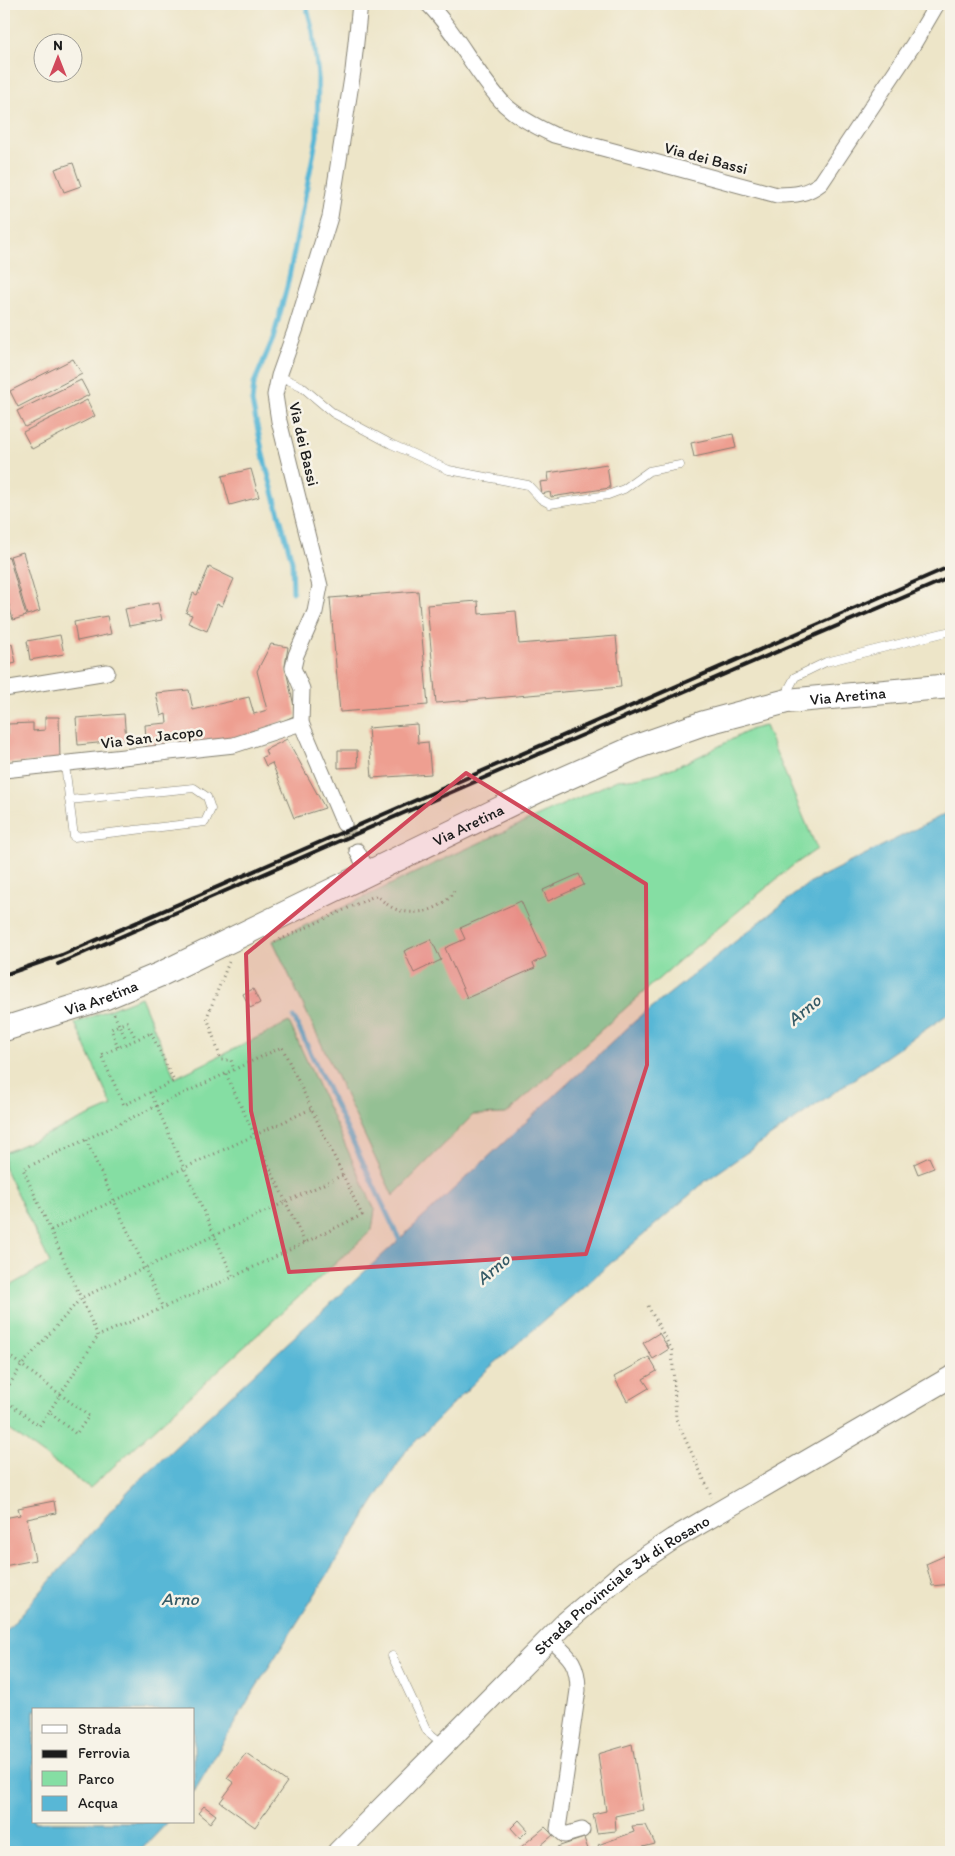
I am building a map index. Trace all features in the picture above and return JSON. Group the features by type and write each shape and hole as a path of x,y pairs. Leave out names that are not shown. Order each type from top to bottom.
{"main road":[{"name":"Via Aretina","path":"4,1029 106,997 161,974 539,790 636,747 704,723 787,702 951,686"},
{"name":"Strada Provinciale 34 di Rosano","path":"338,1852 550,1639 628,1569 673,1538 951,1377"}],"street":[{"name":"Via dei Bassi","path":"344,824 300,723 302,690 293,668 296,656 315,612 320,586 278,421 276,395 279,376 296,328 330,217 353,71 360,4"},
{"name":"Via dei Bassi","path":"428,4 442,18 488,85 507,106 531,124 554,135 777,195 795,195 810,192 821,183 913,45 936,4"},
{"path":"4,690 107,672"},
{"name":"Via San Jacopo","path":"4,770 65,765 234,745 300,723"},
{"path":"357,851 369,873"},
{"path":"550,1639 572,1659 578,1674 578,1690 558,1829 565,1835 582,1830"}],"lane":[{"path":"279,376 301,386 334,413 391,444 449,470 528,485 541,499 550,504 608,495 624,489 650,471 680,464"},
{"path":"787,702 789,688 795,677 826,662 951,631"},
{"path":"65,765 69,800 74,836 205,822 211,809 208,798 194,788 69,800"},
{"path":"392,1656 426,1730 445,1746"}],"path":[{"path":"273,942 280,941 372,897 377,896 393,908 406,912 418,912 433,909 452,897 455,888"},
{"path":"231,959 208,1012 208,1023 221,1060 231,1060 234,1070"},
{"path":"128,1024 136,1039"},
{"path":"118,1047 110,1028 119,1025 125,1037"},
{"path":"151,1033 174,1081 124,1105 101,1055 118,1047 151,1033"},
{"path":"4,1399 39,1426 98,1336 233,1277 362,1215 282,1047 23,1169 98,1336"},
{"path":"226,1074 304,1243"},
{"path":"150,1092 233,1277"},
{"path":"51,1230 312,1109"},
{"path":"86,1140 163,1308"},
{"path":"4,1393 22,1365 81,1298 343,1175"},
{"path":"648,1306 672,1350 676,1419 718,1512"},
{"path":"4,1352 89,1416 76,1434 49,1412"}],"highlighted area":[{"path":"466,773 646,884 647,1065 586,1254 289,1272 251,1111 246,954"}],"green space":[{"path":"765,726 817,849 791,867 680,960 506,1114 473,1115 393,1196 273,941 442,860 617,780 635,778 670,769 752,729"},
{"path":"141,997 175,1078 289,1022 375,1210 372,1230 90,1488 4,1426 4,1289 50,1263 4,1167 4,1153 112,1106 75,1023"}],"water":[{"name":"Arno","path":"951,811 951,1012 707,1180 488,1369 406,1451 253,1692 195,1790 195,1708 32,1708 32,1824 166,1824 139,1852 4,1852 4,1634 129,1490 635,1021 809,883"}],"building":[{"path":"73,163 81,186 64,192 55,169"},
{"path":"73,359 82,374 18,407 10,391"},
{"path":"81,380 89,395 25,427 17,411"},
{"path":"87,400 95,416 32,449 23,432"},
{"path":"733,434 736,448 694,457 691,443"},
{"path":"607,464 610,488 551,497 550,492 542,494 540,482 549,481 548,473"},
{"path":"251,469 259,497 230,505 222,476"},
{"path":"23,552 40,611 27,615 10,556"},
{"path":"9,557 26,616 13,620 4,587 4,559"},
{"path":"209,567 234,579 222,606 217,604 207,631 188,623 192,615 186,613 193,593 197,595"},
{"path":"418,591 428,705 340,712 330,598"},
{"path":"478,601 479,614 516,611 519,644 616,636 621,687 436,703 427,605"},
{"path":"158,603 162,620 129,626 125,609"},
{"path":"4,608 8,621 4,622"},
{"path":"107,616 111,634 77,641 74,622"},
{"path":"60,635 64,654 30,660 27,641"},
{"path":"12,644 16,663 4,666 4,645"},
{"path":"271,644 288,647 285,666 296,715 246,738 147,750 145,725 167,723 166,714 161,716 156,693 189,690 193,710 249,697 254,714 267,710 257,671"},
{"path":"124,714 126,740 78,745 76,718"},
{"path":"45,717 59,717 60,761 4,763 4,735 8,735 8,724 33,723 33,731 45,730"},
{"path":"417,724 418,743 428,742 431,774 372,778 368,728"},
{"path":"287,739 325,808 294,818 272,763 266,766 262,757 267,755 265,750"},
{"path":"338,750 357,750 358,767 338,768"},
{"path":"579,874 584,885 548,901 543,890"},
{"path":"521,901 546,957 533,963 535,968 467,998 445,948 465,939 460,928"},
{"path":"431,939 441,960 414,973 404,951"},
{"path":"253,989 260,1003 250,1008 243,994"},
{"path":"929,1157 934,1168 918,1174 914,1164"},
{"path":"659,1333 669,1349 653,1359 643,1343"},
{"path":"649,1357 657,1371 643,1379 649,1388 627,1401 614,1377"},
{"path":"54,1501 56,1513 27,1519 35,1560 4,1566 4,1518 20,1515 18,1508"},
{"path":"951,1553 951,1584 932,1586 926,1564"},
{"path":"632,1744 643,1810 615,1816 616,1831 597,1833 593,1814 606,1811 598,1754"},
{"path":"246,1753 287,1782 255,1827 220,1802 234,1783 227,1778"},
{"path":"204,1806 216,1815 210,1823 198,1813"},
{"path":"519,1820 528,1830 520,1838 511,1828"},
{"path":"646,1825 655,1844 624,1852 601,1852 598,1845 634,1832 632,1826"},
{"path":"545,1827 553,1835 533,1852 515,1852"},
{"path":"584,1838 589,1852 558,1852 557,1847"}],"waterway":[{"path":"293,592 292,561 264,459 252,402 254,383 273,339 287,287 317,136 318,76 313,32 306,4"},
{"path":"294,1018 401,1243"}],"tunnel":[{"path":"344,824 357,851"}],"railway":[{"path":"4,975 62,955 951,566"},
{"path":"58,964 527,759 951,577"}]}
